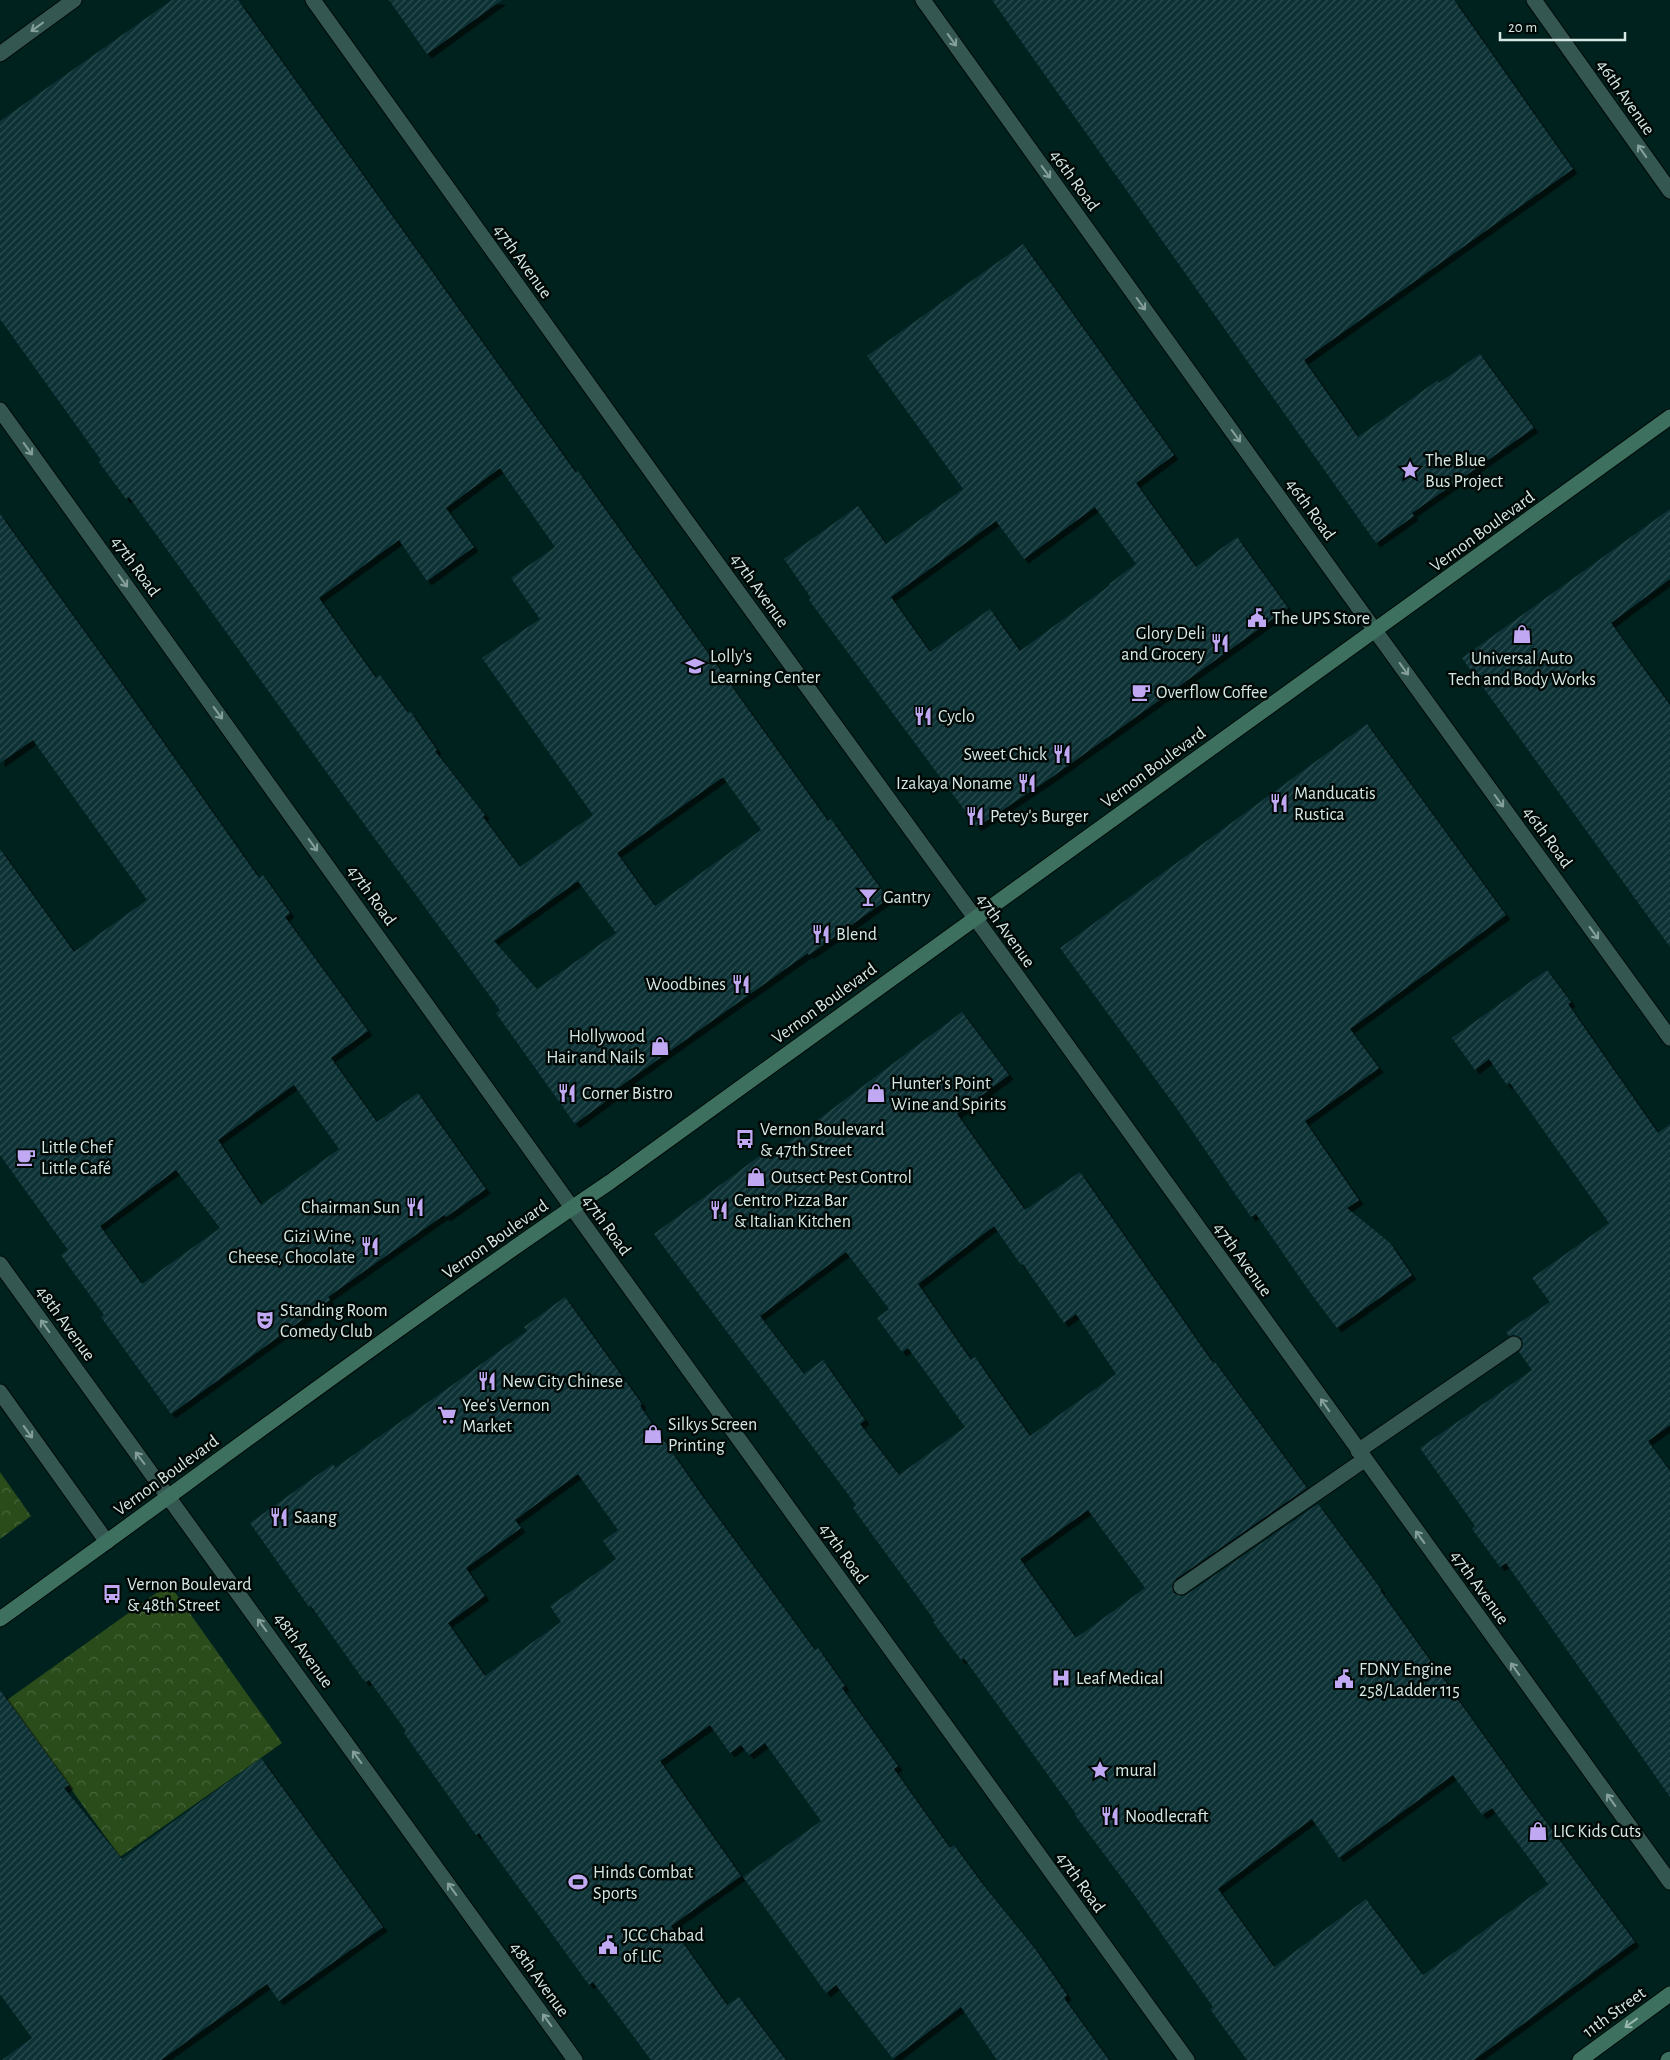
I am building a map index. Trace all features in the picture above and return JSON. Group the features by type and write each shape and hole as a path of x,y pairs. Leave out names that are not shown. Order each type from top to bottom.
{"main road":[{"name":"Vernon Boulevard","path":"0,1619 1670,417"},
{"name":"11th Street","path":"1580,2060 1670,1994"}],"street":[{"path":"0,54 74,0"},
{"name":"47th Avenue","path":"313,0 683,516 1670,1882"},
{"name":"46th Road","path":"923,0 1670,1038"},
{"name":"46th Avenue","path":"1534,0 1670,191"},
{"name":"47th Road","path":"0,410 1187,2060"},
{"name":"48th Avenue","path":"0,1264 575,2060"},
{"path":"1181,1587 1514,1344"},
{"path":"0,1392 108,1542"}],"green space":[{"path":"0,1472 31,1516 0,1539"},
{"path":"169,1584 282,1743 120,1857 7,1700"}],"building":[{"path":"172,0 238,0 576,473 578,471 828,821 831,819 888,899 809,955 808,953 611,1093 613,1096 575,1124 496,1013 500,1010 129,497 126,499 99,462 101,460 0,319 0,121","holes":["500,468 555,547 511,578 540,619 482,658 593,815 520,867 483,817 485,815 435,751 437,750 410,711 408,713 380,675 376,678 319,598 399,540 427,581 474,547 446,508","723,777 761,830 655,906 617,853","578,881 616,933 537,989 494,941"]},
{"path":"389,0 502,0 427,54"},
{"path":"992,0 1454,0 1573,169 1304,360 1358,437 1438,380 1439,383 1480,354 1534,428 1412,513 1414,516 1376,543"},
{"path":"1023,244 1174,455 1136,483 1196,567 1237,537 1288,608 1055,775 977,827 809,600 811,598 784,559 858,506 886,544 963,489 867,356","holes":["1095,507 1136,564 1020,651 990,609 930,652 891,597 996,521 1024,559"]},
{"path":"1670,509 1670,579 1611,623 1670,705 1670,947 1462,658"},
{"path":"0,514 259,878 263,875 290,913 285,917 368,1031 331,1058 377,1122 418,1093 486,1189 446,1217 444,1215 328,1297 330,1300 171,1414 101,1317 104,1315 61,1255 68,1250 0,1155 0,849 74,952 147,900 33,740 0,763","holes":["294,1085 339,1149 261,1205 218,1140","176,1170 220,1228 142,1284 100,1226"]},
{"path":"1367,724 1506,915 1350,1029 1379,1068 1305,1121 1359,1200 1347,1208 1390,1243 1412,1275 1337,1328 1256,1214 1251,1217 1173,1103 1060,948"},
{"path":"1547,970 1571,1002 1568,1004 1658,1133 1670,1124 1670,1425 1648,1441 1670,1471 1670,1797 1506,1563 1500,1567 1472,1529 1475,1526 1420,1448 1532,1370 1519,1352 1523,1344 1521,1338 1514,1335 1509,1336 1506,1332 1550,1302 1532,1278 1609,1223 1510,1083 1507,1085 1489,1059 1475,1070 1452,1038"},
{"path":"962,1012 1009,1075 957,1114 1025,1210 1080,1172 1213,1363 1215,1362 1307,1488 1176,1579 1172,1587 1174,1593 1181,1596 1186,1595 1318,1504 1381,1589 1521,1788 1635,1942 1474,2060 1247,2060 1210,2009 1213,2007 1128,1886 1075,1815 964,1658 961,1660 933,1622 935,1621 853,1508 856,1505 654,1234 769,1149 772,1154","holes":["994,1226 1064,1323 1076,1314 1116,1374 1030,1436 975,1357 971,1360 918,1284","846,1252 889,1309 877,1318 902,1352 908,1348 965,1427 899,1475 860,1424 865,1420 823,1360 804,1374 760,1316","1088,1510 1145,1588 1076,1638 1020,1559","1453,1775 1482,1815 1492,1808 1548,1884 1423,1975 1366,1899 1274,1967 1218,1889 1312,1819 1339,1858"]},
{"path":"565,1297 642,1404 640,1406 703,1497 815,1650 818,1648 845,1686 842,1688 898,1766 894,1769 950,1848 954,1845 1036,1950 1067,1995 1064,1998 1109,2060 997,2060 961,2007 893,2059 836,1985 826,1993 743,1877 821,1821 765,1743 749,1755 741,1745 730,1753 710,1725 660,1761 741,1876 671,1926 727,2005 739,1997 786,2060 651,2060 593,1982 589,1985 479,1833 476,1835 369,1680 365,1682 250,1523 333,1464 335,1468 451,1386 527,1331 524,1327","holes":["578,1474 618,1530 603,1541 616,1559 550,1606 561,1622 485,1676 448,1623 485,1596 466,1568 521,1528 515,1520"]},
{"path":"0,1690 69,1785 64,1788 122,1859 261,1758 383,1927 279,2001 267,1984 161,2060 2,2060 32,2038 0,1994"}],"place":[{"name":"The Blue Bus Project","path":"1410,470"},
{"name":"The UPS Store","path":"1257,618"},
{"name":"Universal Auto Tech and Body Works","path":"1522,634"},
{"name":"Glory Deli and Grocery","path":"1220,643"},
{"name":"Lolly's Learning Center","path":"695,666"},
{"name":"Overflow Coffee","path":"1141,692"},
{"name":"Cyclo","path":"923,716"},
{"name":"Sweet Chick","path":"1062,754"},
{"name":"Izakaya Noname","path":"1027,783"},
{"name":"Manducatis Rustica","path":"1279,803"},
{"name":"Petey's Burger","path":"975,816"},
{"name":"Gantry","path":"868,897"},
{"name":"Blend","path":"821,934"},
{"name":"Woodbines","path":"741,984"},
{"name":"Hollywood Hair and Nails","path":"660,1046"},
{"name":"Corner Bistro","path":"567,1093"},
{"name":"Hunter's Point Wine and Spirits","path":"876,1093"},
{"name":"Vernon Boulevard & 47th Street","path":"745,1139"},
{"name":"Little Chef Little Café","path":"26,1157"},
{"name":"Outsect Pest Control","path":"756,1177"},
{"name":"Chairman Sun","path":"415,1207"},
{"name":"Centro Pizza Bar & Italian Kitchen","path":"719,1210"},
{"name":"Gizi Wine, Cheese, Chocolate","path":"370,1246"},
{"name":"Standing Room Comedy Club","path":"265,1320"},
{"name":"New City Chinese","path":"487,1381"},
{"name":"Yee's Vernon Market","path":"447,1415"},
{"name":"Silkys Screen Printing","path":"653,1434"},
{"name":"Saang","path":"279,1517"},
{"name":"Vernon Boulevard & 48th Street","path":"112,1594"},
{"name":"Leaf Medical","path":"1061,1678"},
{"name":"FDNY Engine 258/Ladder 115","path":"1344,1679"},
{"name":"mural","path":"1100,1770"},
{"name":"Noodlecraft","path":"1110,1816"},
{"name":"LIC Kids Cuts","path":"1538,1831"},
{"name":"Hinds Combat Sports","path":"578,1882"},
{"name":"JCC Chabad of LIC","path":"608,1945"}]}
